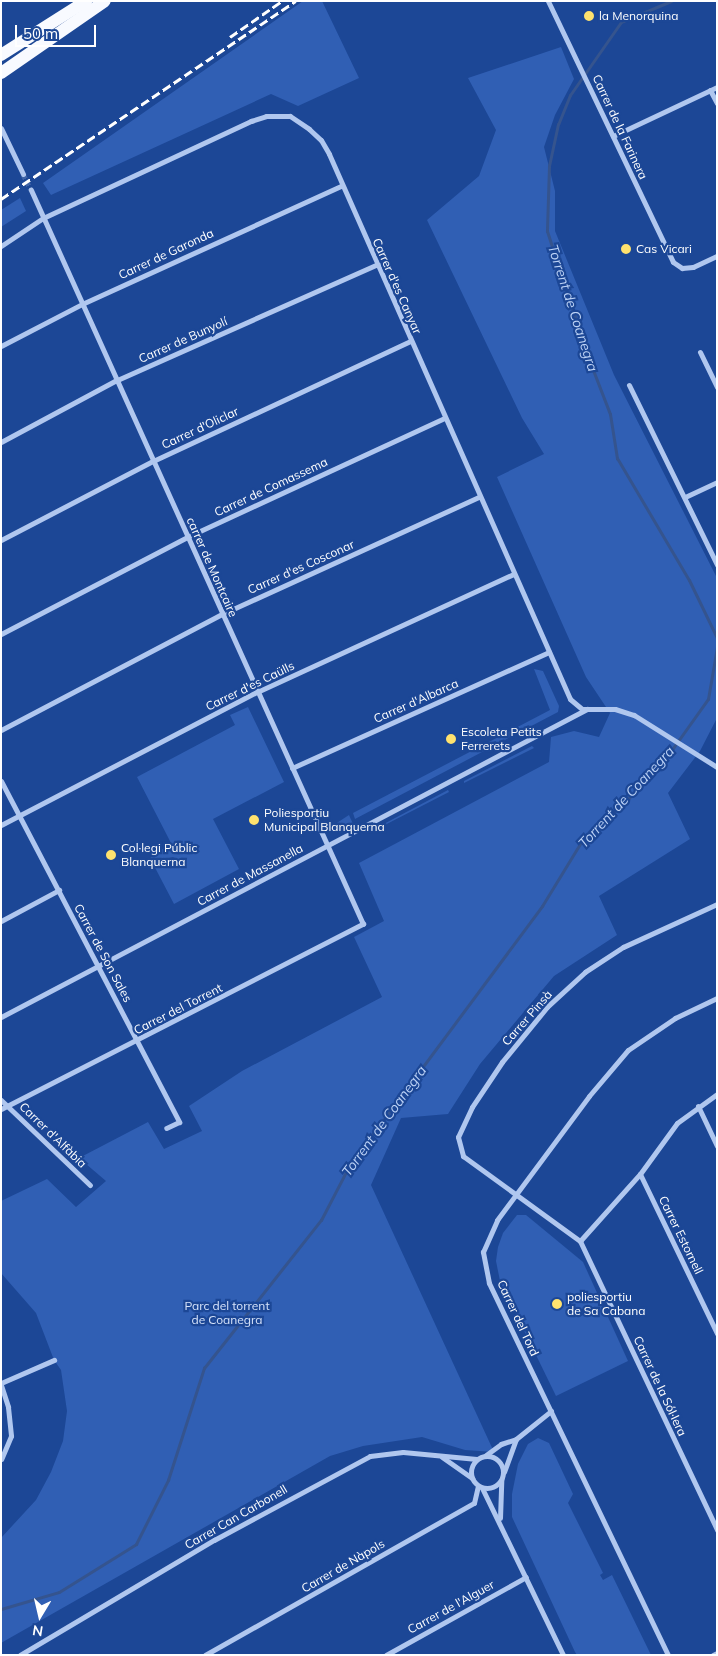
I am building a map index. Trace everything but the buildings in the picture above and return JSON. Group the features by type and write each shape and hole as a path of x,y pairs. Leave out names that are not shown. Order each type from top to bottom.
{"main road":[{"path":"1,73 105,1"},
{"path":"1,55 86,3"}],"street":[{"name":"Carrer de la Farinera","path":"548,1 673,262 682,268 693,267 717,256"},
{"path":"613,136 717,87"},
{"path":"710,90 717,103"},
{"name":"Carrer d'es Canyar","path":"43,218 266,116 290,116 321,140 549,652 572,700 590,709"},
{"path":"1,128 24,174"},
{"name":"Carrer de Garonda","path":"1,346 82,304 341,186"},
{"name":"carrer de Montcaire","path":"31,190 115,381 363,924"},
{"path":"1,246 43,218"},
{"name":"Carrer de Bunyolí","path":"1,442 115,381 376,265"},
{"name":"Carrer d'Oliclar","path":"1,540 153,461 410,341"},
{"path":"700,352 717,387"},
{"path":"629,385 717,565"},
{"name":"Carrer de Comassema","path":"1,634 187,537 444,418"},
{"path":"685,497 717,482"},
{"name":"Carrer d'es Cosconar","path":"1,730 222,614 479,497"},
{"name":"Carrer d'es Caülls","path":"1,825 257,692 513,574"},
{"name":"Carrer d'Albarca","path":"292,768 549,652"},
{"path":"590,709 628,712 717,767"},
{"name":"Carrer de Massanella","path":"1,1017 590,709"},
{"name":"Carrer de Son Sales","path":"1,781 21,815 179,1122 166,1128"},
{"path":"1,920 59,890"},
{"name":"Carrer Pinsà","path":"517,1194 463,1156 458,1137 472,1107 502,1062 547,1007 585,972 623,947 717,904"},
{"name":"Carrer del Torrent","path":"1,1109 363,924"},
{"name":"Carrer del Tord","path":"668,1655 489,1283 483,1252 497,1220 589,1096 628,1050 675,1018 717,998"},
{"path":"580,1241 640,1174 677,1124 698,1106 717,1094"},
{"name":"Carrer d'Alfàbia","path":"1,1100 90,1185"},
{"path":"698,1106 717,1146"},
{"name":"Carrer Estornell","path":"640,1174 717,1333"},
{"name":"Carrer de la Sól·lera","path":"517,1194 580,1241 717,1530"},
{"path":"1,1459 11,1428 1,1384 54,1360"},
{"path":"442,1457 477,1459 486,1456 501,1444 516,1439 551,1411"},
{"path":"500,1519 501,1480 516,1439"},
{"name":"Carrer Can Carbonell","path":"20,1655 214,1540 370,1456 403,1452 442,1457 472,1478"},
{"path":"486,1456 498,1460 504,1473"},
{"path":"477,1459 472,1466 472,1478 480,1487 500,1519 563,1655"},
{"path":"480,1487 491,1488 501,1480"},
{"name":"Carrer de Nàpols","path":"206,1655 474,1503 480,1487"},
{"name":"Carrer de l'Alguer","path":"386,1655 526,1576"},
{"path":"713,1655 717,1653"}],"green space":[{"path":"303,1 322,1 359,78 298,106 271,94 51,195 43,183"},
{"name":"Parc del torrent de Coanegra","path":"561,47 574,79 555,115 544,147 555,191 555,231 614,375 717,578 717,718 700,751 668,793 690,839 599,896 617,935 554,976 480,1064 448,1114 401,1118 371,1185 494,1452 465,1450 422,1437 363,1446 330,1456 1,1643 1,1538 36,1500 51,1472 63,1441 67,1411 61,1370 54,1360 36,1313 1,1273 1,1201 47,1179 76,1207 106,1181 79,1158 148,1122 164,1149 202,1131 189,1106 242,1071 382,997 354,937 384,921 359,863 549,762 551,737 574,731 599,737 610,713 586,677 497,477 544,454 522,418 427,220 479,176 496,130 468,78"},
{"path":"20,198 26,211 1,227 1,210"},
{"path":"534,669 543,671 559,706 558,712 355,819 353,813 550,710"},
{"path":"248,707 284,782 213,819 239,869 174,904 150,858 171,843 137,777 235,725 230,715"},
{"path":"532,746 534,748 464,783 464,781"},
{"path":"448,790 449,792 377,829 378,827"},
{"path":"349,815 353,824 337,831 329,828"},
{"name":"poliesportiu de Sa Cabana","path":"517,1215 526,1215 583,1262 628,1361 556,1396 500,1281 496,1261 498,1247 503,1233"},
{"path":"538,1438 549,1443 573,1494 568,1503 603,1573 600,1575 603,1580 612,1575 651,1655 577,1655 575,1652 512,1517 512,1494 518,1464 528,1444"}],"waterway":[{"name":"Torrent de Coanegra","path":"671,1 621,22 570,95 558,124 549,166 547,231 588,357 610,414 617,458 689,580 717,638"},
{"name":"Torrent de Coanegra","path":"1,1609 59,1592 136,1544 168,1480 204,1368 321,1220 349,1166 542,906 581,842 636,791 673,748 708,699 717,647"}],"tunnel":[{"path":"23,174 31,190"}],"railway":[{"path":"230,37 282,1"},
{"path":"1,199 296,1"}],"place":[{"name":"la Menorquina","path":"589,16"},
{"name":"Cas Vicari","path":"626,249"},
{"name":"Escoleta Petits Ferrerets","path":"451,739"},
{"name":"Poliesportiu Municipal Blanquerna","path":"254,820"},
{"name":"Col·legi Públic Blanquerna","path":"111,855"},
{"name":"poliesportiu de Sa Cabana","path":"557,1304"}]}
